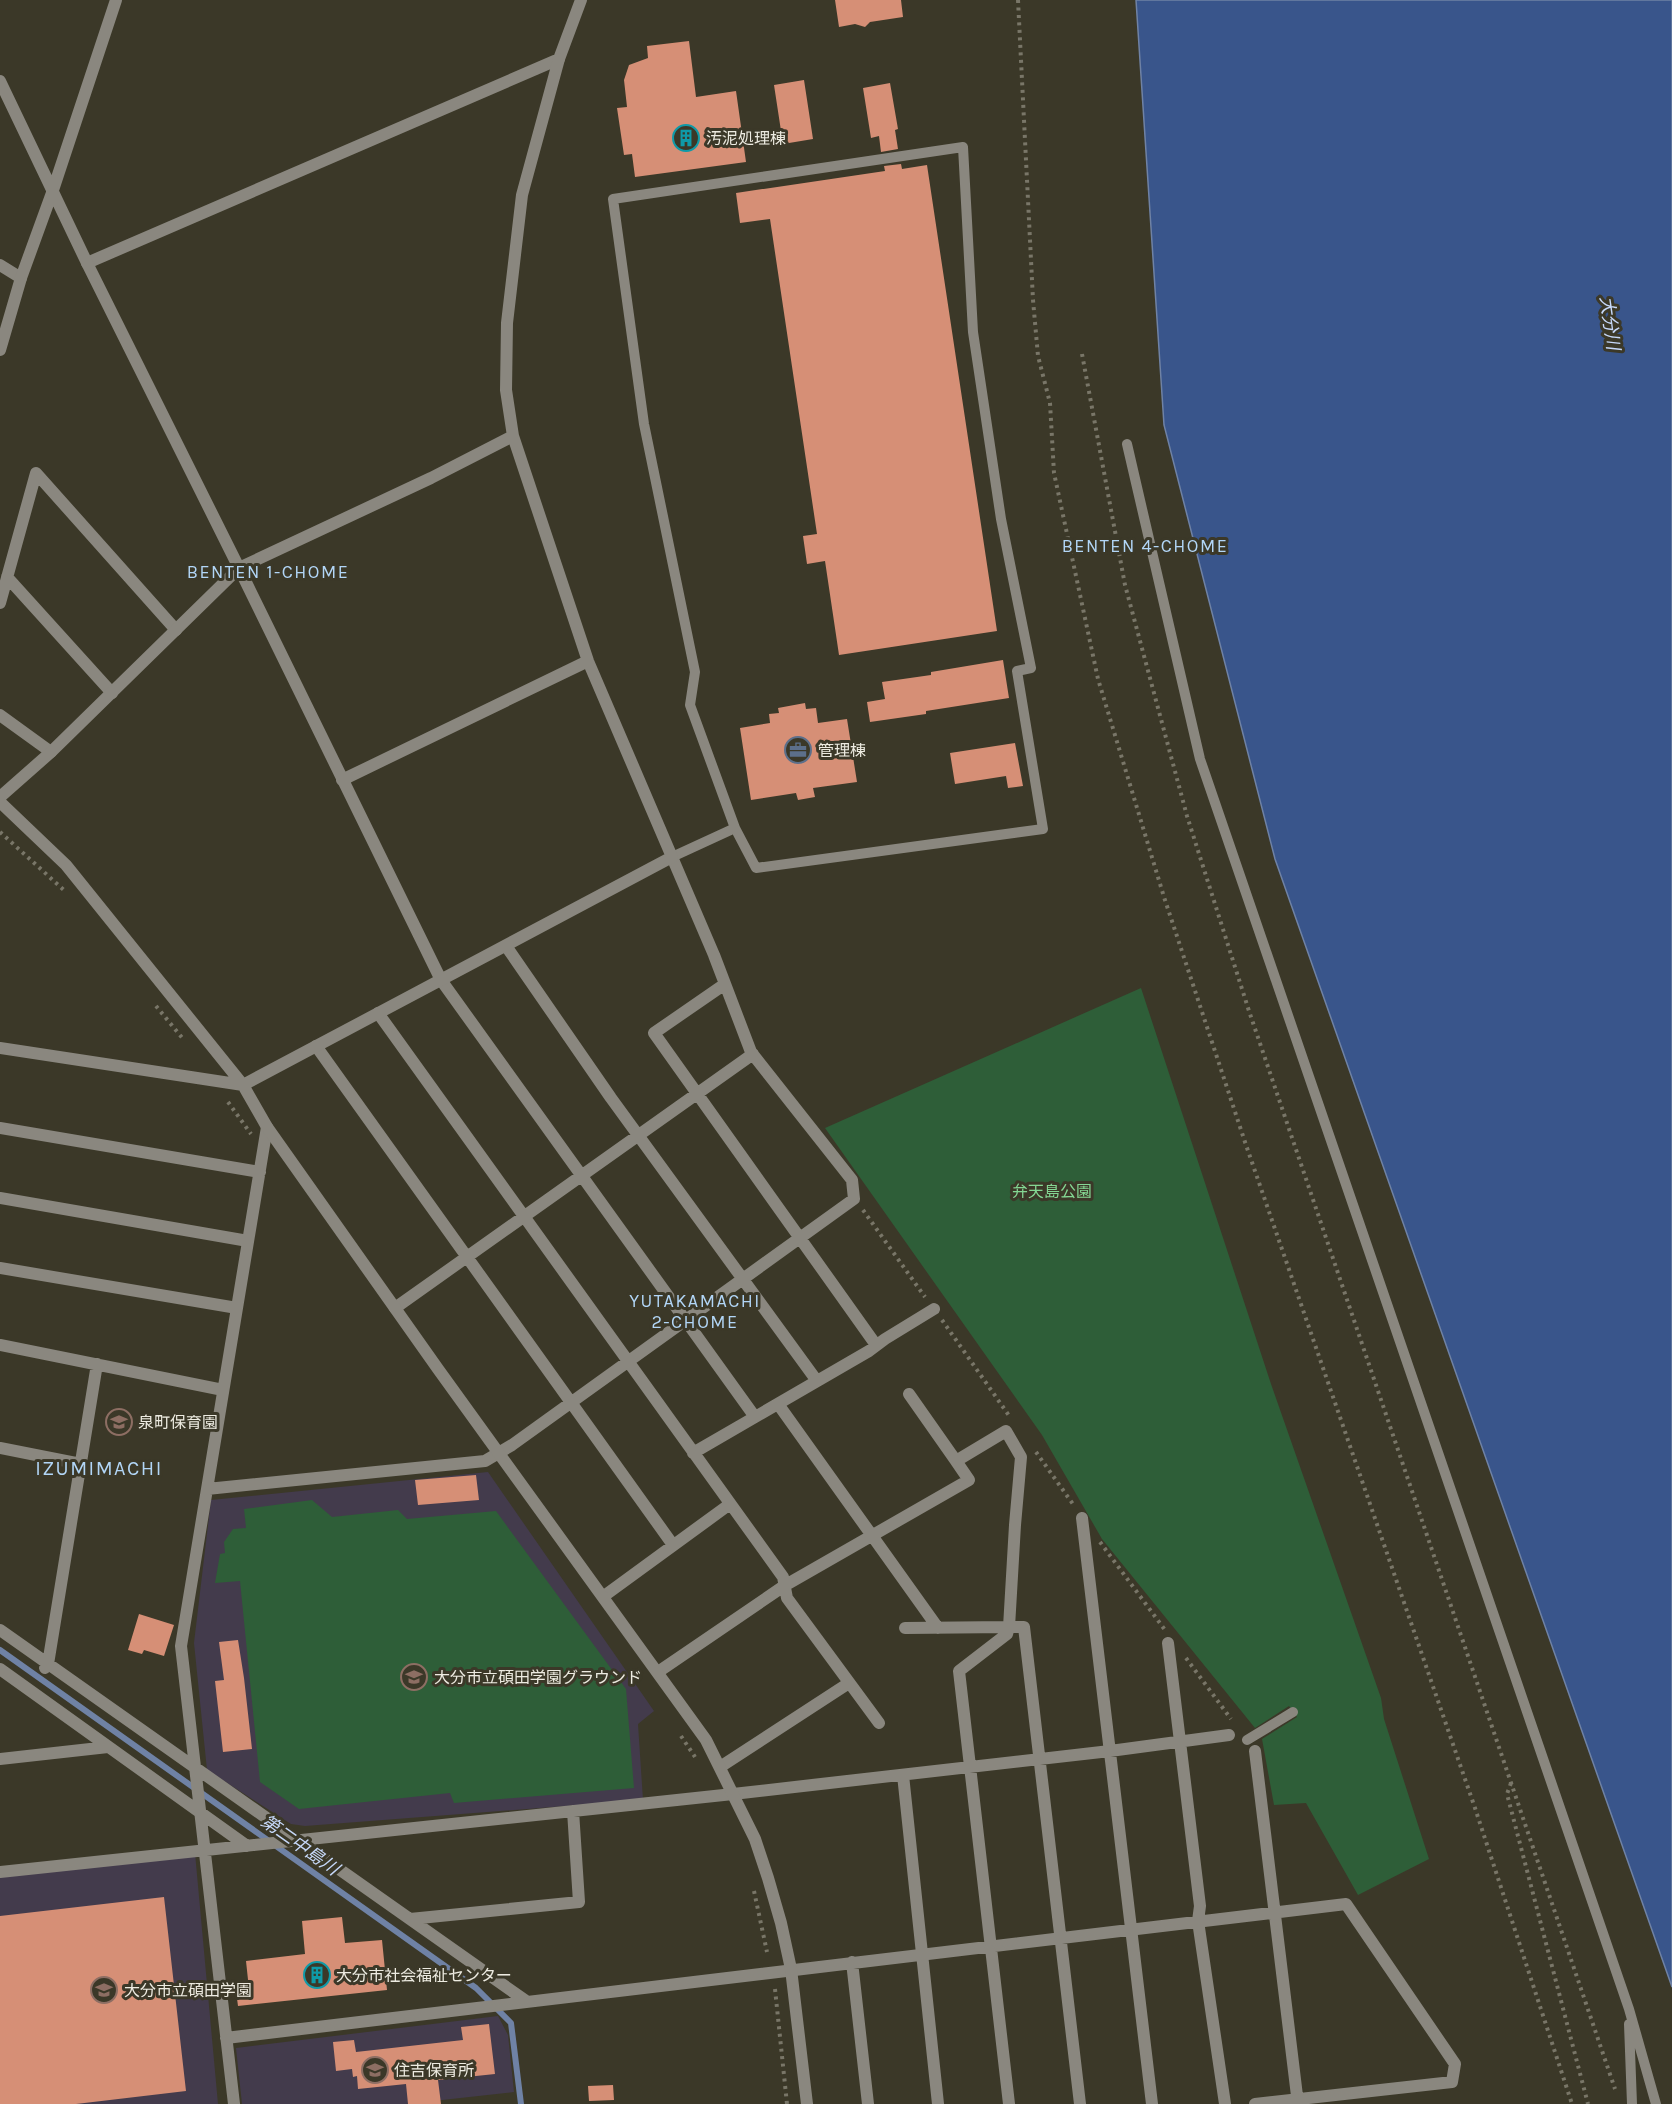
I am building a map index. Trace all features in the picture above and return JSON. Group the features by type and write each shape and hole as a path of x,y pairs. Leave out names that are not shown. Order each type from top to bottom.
{"street":[{"path":"0,350 21,278 53,190 116,0"},
{"path":"207,1489 485,1461 500,1454 854,1198 852,1180 753,1054 588,662 513,436 506,390 507,323 522,195 559,59 581,0"},
{"path":"87,263 559,59"},
{"path":"0,81 87,263 441,980 755,1417"},
{"path":"0,266 21,278"},
{"path":"0,797 51,752 239,568 431,478 513,436"},
{"path":"0,603 36,473 176,630"},
{"path":"7,578 112,693"},
{"path":"342,780 588,662"},
{"path":"0,715 51,752"},
{"path":"0,802 66,865 243,1085 267,1127 706,1740 755,1839 781,1923 791,1969 807,2104"},
{"path":"0,1048 243,1085 672,858"},
{"path":"506,946 560,1026 818,1381"},
{"path":"725,984 654,1033 876,1346"},
{"path":"378,1013 783,1578 787,1598 879,1724"},
{"path":"316,1046 673,1545"},
{"path":"395,1308 753,1054"},
{"path":"234,2104 181,1646 267,1127"},
{"path":"0,1128 260,1172"},
{"path":"0,1198 248,1241"},
{"path":"0,1268 237,1308"},
{"path":"693,1453 818,1381 934,1309"},
{"path":"0,1345 223,1390"},
{"path":"47,1666 97,1364"},
{"path":"658,1672 784,1586 969,1480 909,1394"},
{"path":"778,1404 938,1628"},
{"path":"957,1461 1006,1431 1021,1457 1007,1634 959,1671 1009,2104"},
{"path":"0,1448 81,1464"},
{"path":"604,1596 730,1503"},
{"path":"1082,1518 1152,2104"},
{"path":"905,1628 1024,1627 1080,2104"},
{"path":"0,1630 196,1773 410,1918 526,2001"},
{"path":"1174,1646 1181,1742 1200,1906 1198,1921 1225,2104"},
{"path":"0,1669 108,1747 199,1805 252,1845"},
{"path":"720,1767 849,1683"},
{"path":"0,1872 734,1794 1039,1760 1229,1735"},
{"path":"0,1759 108,1747"},
{"path":"1255,1751 1297,2102"},
{"path":"903,1775 938,2104"},
{"path":"410,1918 579,1902 573,1811"},
{"path":"226,2038 1346,1904 1455,2064 1452,2082 1297,2102 1255,2104"},
{"path":"852,1962 868,2104"}],"lane":[{"path":"963,147 973,332 1001,519 1031,668 1017,671 1043,829 756,868 735,828 690,705 695,672 644,424 613,199 963,147"},
{"path":"1127,444 1200,759 1629,2009 1656,2104"},
{"path":"672,858 735,828"},
{"path":"1247,1740 1293,1712"},
{"path":"1629,2009 1632,2104"}],"path":[{"path":"1018,0 1033,300 1038,356 1050,403 1054,473 1098,679 1171,919 1250,1156 1472,1796 1572,2104"},
{"path":"1082,354 1125,585 1187,816 1256,1034 1615,2089"},
{"path":"0,832 69,895"},
{"path":"155,1004 184,1041"},
{"path":"228,1102 256,1142"},
{"path":"854,1198 1016,1425"},
{"path":"1030,1444 1166,1630"},
{"path":"1174,1646 1247,1740"},
{"path":"1512,1782 1507,1794 1588,2104"},
{"path":"751,1880 767,1952"},
{"path":"775,1989 787,2104"}],"shaded area":[{"name":"大分市立碩田学園グラウンド","path":"488,1472 654,1711 638,1724 643,1800 305,1826 291,1824 207,1770 194,1643 211,1500"},
{"name":"大分市立碩田学園","path":"195,1853 218,2104 0,2104 0,1876"},
{"name":"住吉保育所","path":"498,2016 508,2035 514,2092 406,2104 242,2104 236,2048"}],"green space":[{"name":"弁天島公園","path":"1141,988 1271,1384 1381,1698 1384,1719 1429,1859 1358,1895 1306,1803 1274,1805 1262,1739 1297,1717 1289,1706 1255,1728 1102,1539 1042,1435 825,1128"},
{"name":"大分市立碩田学園グラウンド","path":"312,1500 332,1517 398,1510 407,1519 496,1511 626,1689 634,1788 454,1803 450,1793 299,1809 260,1782 240,1581 215,1583 220,1554 225,1553 224,1542 233,1529 246,1528 244,1509"}],"water":[{"name":"大分川","path":"1136,0 1672,0 1672,1987 1275,859 1164,425"}],"building":[{"path":"835,0 901,0 903,17 870,22 865,27 855,24 839,27"},
{"name":"汚泥処理棟","path":"689,41 696,97 736,91 746,162 635,177 632,154 624,155 617,108 627,107 624,80 629,65 648,58 647,46"},
{"path":"804,80 813,139 783,144 774,85"},
{"path":"890,83 898,129 895,130 898,149 881,152 879,136 871,138 863,88"},
{"path":"901,164 902,169 927,165 997,631 839,655 825,561 807,564 803,536 817,534 770,219 740,223 736,193 885,171 884,166"},
{"path":"1003,660 1009,698 870,722 867,702 885,699 882,682 931,675 931,672"},
{"name":"管理棟","path":"805,703 806,709 816,708 818,723 847,719 857,782 813,788 815,797 798,800 796,793 751,800 740,728 770,723 769,714 779,713 778,708"},
{"path":"1015,743 1023,786 1008,788 1006,776 955,784 950,753"},
{"path":"476,1475 479,1500 418,1505 415,1480"},
{"path":"139,1614 174,1625 164,1656 144,1650 142,1654 128,1650"},
{"path":"238,1640 252,1749 223,1752 215,1681 224,1680 219,1642"},
{"name":"大分市立碩田学園","path":"164,1897 186,2091 76,2104 0,2104 0,1916"},
{"name":"大分市社会福祉センター","path":"342,1917 345,1943 382,1940 387,1990 238,2006 236,1991 249,1989 246,1961 305,1954 302,1921"},
{"path":"489,2024 495,2074 438,2080 441,2104 408,2104 406,2084 358,2089 357,2076 353,2077 352,2069 336,2071 333,2042 354,2040 356,2052 463,2040 461,2027"},
{"path":"613,2085 614,2100 589,2101 588,2086"}],"waterway":[{"name":"第二中島川","path":"0,1650 476,1988 511,2023 521,2104"}],"place":[{"name":"汚泥処理棟","path":"686,138"},
{"name":"管理棟","path":"798,750"},
{"name":"泉町保育園","path":"119,1422"},
{"name":"大分市立碩田学園グラウンド","path":"414,1677"},
{"name":"大分市社会福祉センター","path":"317,1975"},
{"name":"大分市立碩田学園","path":"104,1990"},
{"name":"住吉保育所","path":"375,2070"}],"district":[{"name":"BENTEN 4-CHOME","path":"1145,546"},
{"name":"BENTEN 1-CHOME","path":"268,572"},
{"name":"YUTAKAMACHI 2-CHOME","path":"695,1311"},
{"name":"IZUMIMACHI","path":"99,1468"}]}
